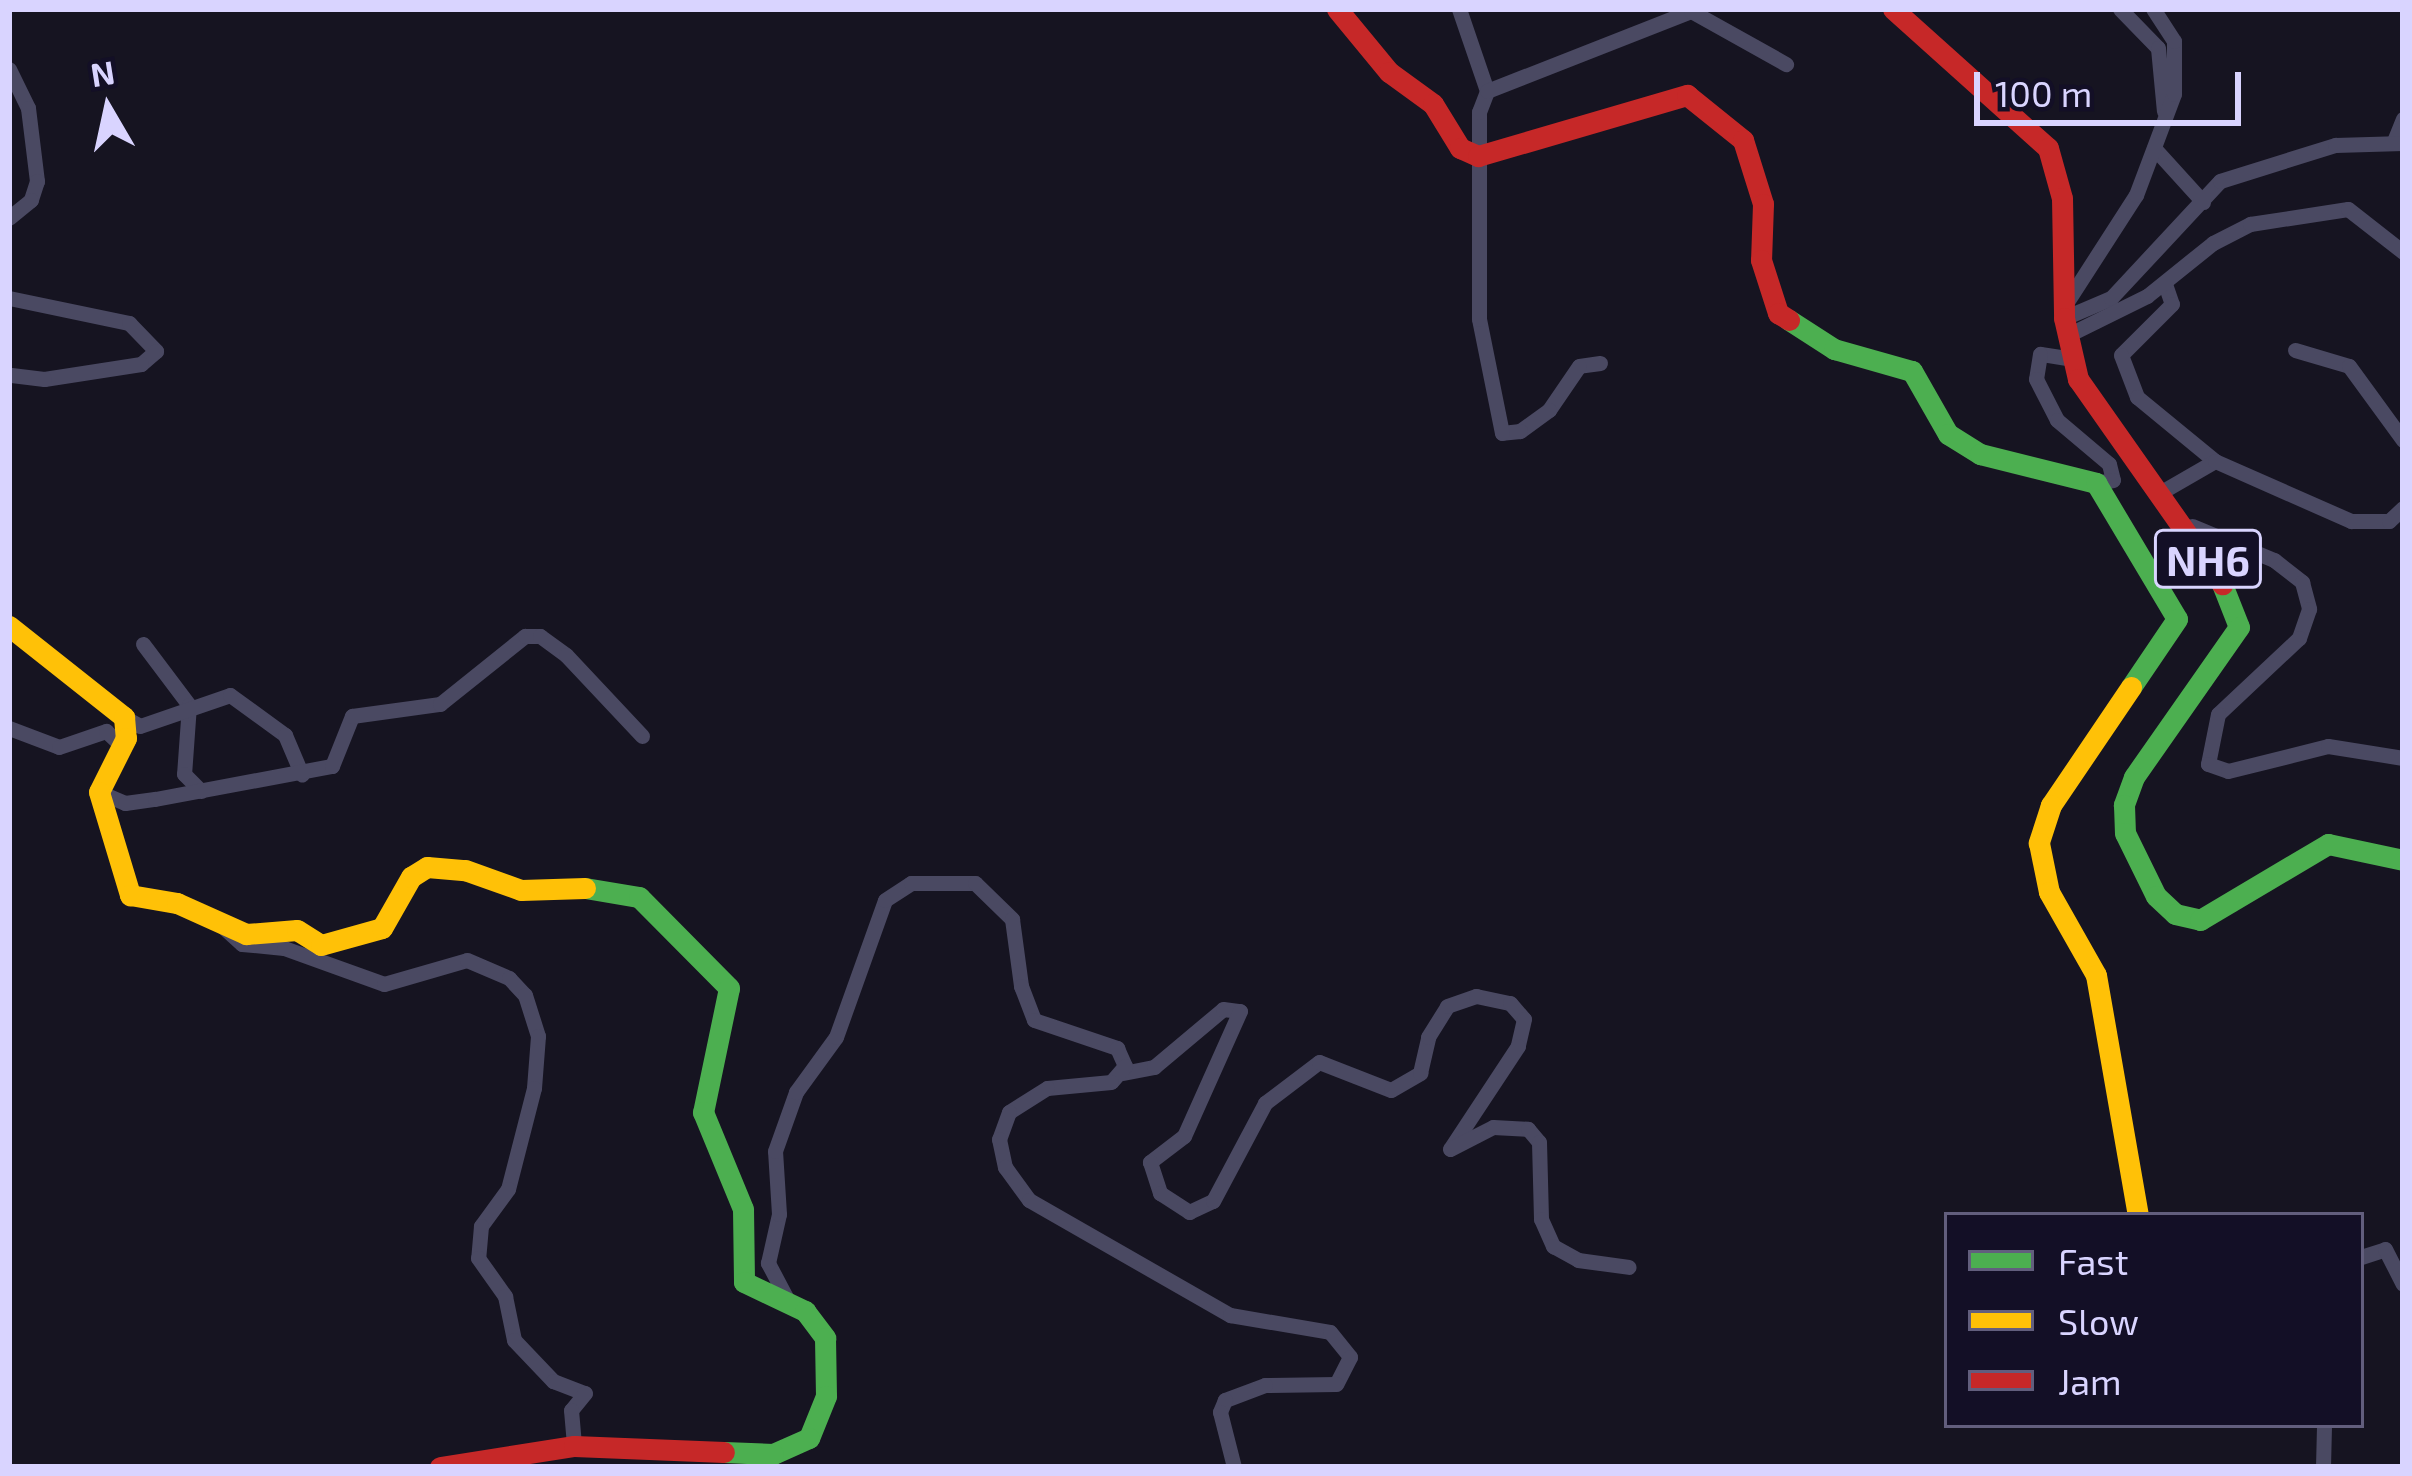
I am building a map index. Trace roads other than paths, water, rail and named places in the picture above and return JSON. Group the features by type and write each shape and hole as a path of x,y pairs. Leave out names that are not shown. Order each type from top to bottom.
{"main road":[{"path":"1337,9 1389,72 1433,104 1460,148 1478,156 1687,95 1743,140 1763,204 1761,260 1778,313 1834,350 1912,371 1948,434 1980,454 2096,484 2176,619 2051,805 2039,843 2049,892 2096,975 2137,1212"},
{"name":"NH6","path":"1892,9 2048,148 2062,197 2065,320 2073,359 2094,410 2163,491 2226,587 2239,627 2227,656 2134,777 2124,805 2125,833 2156,896 2175,914 2200,920 2328,844 2380,849 2403,860"},
{"path":"9,626 124,717 123,747 99,792 130,895 177,903 222,926 297,930 321,945 368,938 427,867 465,870 521,890 603,887 639,897 729,988 703,1112 743,1209 745,1282 789,1302 816,1322 828,1352 826,1396 802,1446 773,1454 574,1446 440,1467"}],"street":[{"path":"1459,9 1487,91 1478,156 1479,319 1502,433 1520,431 1549,410 1579,366 1600,363"},
{"path":"2120,9 2158,48 2164,120"},
{"path":"2065,320 2136,195 2164,120 2179,61 2171,33 2152,9"},
{"path":"1487,91 1698,10 1786,64"},
{"path":"9,69 28,108 37,181 31,200 9,218"},
{"path":"2065,320 2111,298 2220,181 2335,145 2399,142 2403,119"},
{"path":"2154,148 2203,202"},
{"path":"2065,320 2165,284 2231,230 2319,210 2356,212 2403,252"},
{"path":"2165,284 2172,304 2121,355 2137,397 2215,461 2351,521 2389,521 2403,508"},
{"path":"9,298 129,323 156,351 141,364 44,379 9,375"},
{"path":"2295,350 2349,366 2403,440"},
{"path":"2073,359 2040,354 2036,379 2057,420 2109,464 2113,480 2096,484"},
{"path":"2163,491 2215,461"},
{"path":"2186,523 2274,560 2302,582 2309,609 2299,638 2218,714 2208,764 2228,770 2328,746 2403,758"},
{"path":"99,792 125,802 302,775 339,760 352,716 376,708 427,710 525,636 540,636 566,655 642,736"},
{"path":"143,644 189,705 185,781 204,792"},
{"path":"124,717 140,726 189,705 230,695 285,735 302,775"},
{"path":"9,728 59,747 106,731 123,747"},
{"path":"789,1302 768,1263 779,1214 775,1151 796,1092 836,1036 876,917 896,890 911,883 975,883 1012,919 1021,986 1034,1020 1117,1048 1123,1073"},
{"path":"222,926 242,944 284,949 384,984 467,960 525,994 538,1036 534,1088 508,1189 481,1226 478,1258 506,1296 514,1340 553,1381 585,1393 571,1410 574,1446"},
{"path":"1234,1467 1220,1412 1225,1400 1265,1384 1336,1384 1350,1357 1330,1332 1230,1315 1029,1200 1005,1167 1000,1139 1009,1112 1047,1088 1111,1082 1123,1073 1154,1067 1223,1009 1240,1011 1184,1136 1150,1162 1160,1193 1189,1212 1213,1202 1265,1103 1319,1062 1391,1090 1420,1073 1427,1037 1447,1006 1476,996 1510,1003 1524,1019 1518,1046 1450,1149 1492,1127 1528,1129 1539,1142 1541,1219 1553,1246 1578,1260 1629,1267"},
{"path":"2364,1256 2385,1249 2403,1284"},
{"path":"2323,1467 2324,1428"}]}
